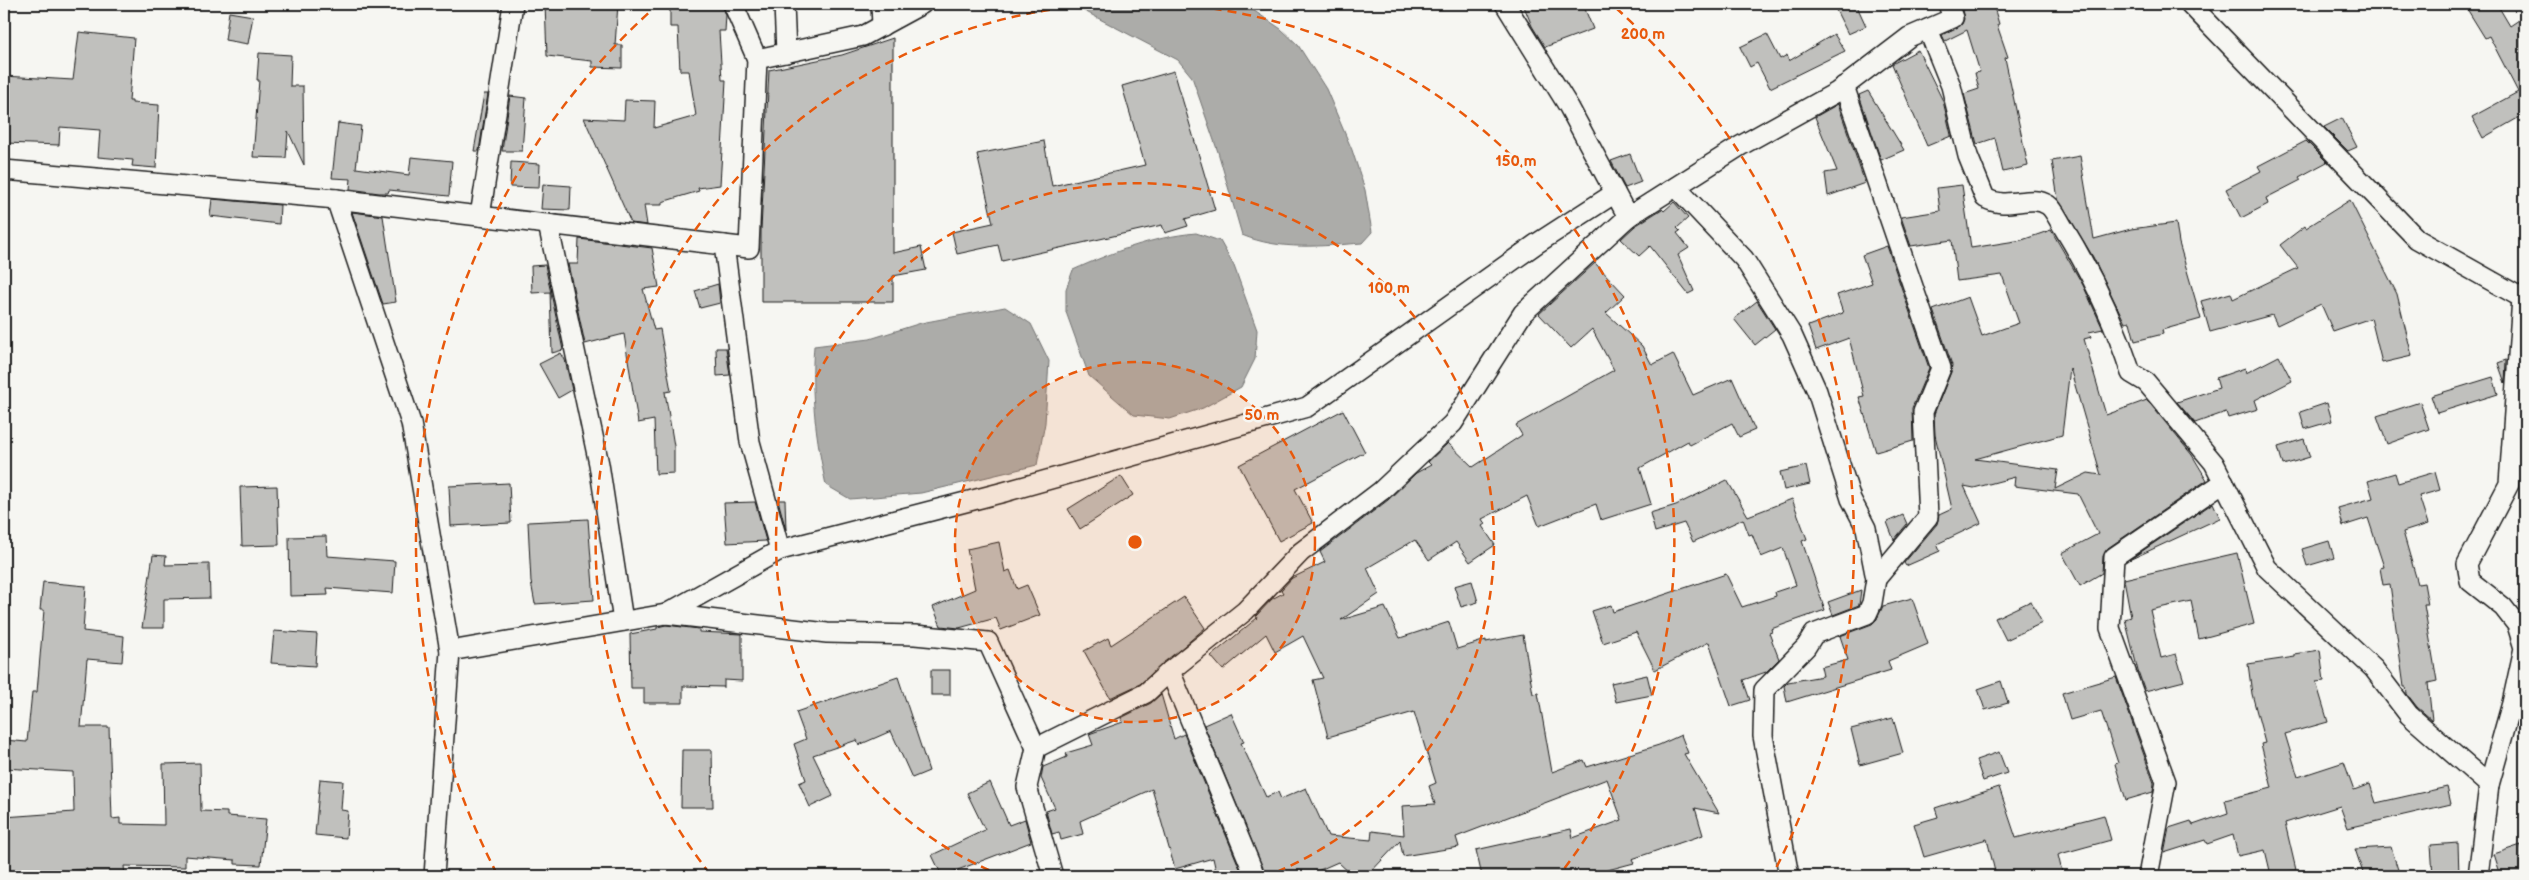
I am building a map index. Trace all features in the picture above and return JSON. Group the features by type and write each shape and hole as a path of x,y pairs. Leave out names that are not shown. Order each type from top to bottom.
{"street":[{"path":"480,216 513,4"},
{"path":"4,170 336,199 748,248 757,59 733,4"},
{"path":"784,4 786,53"},
{"path":"881,4 882,26"},
{"path":"757,59 863,36 922,4"},
{"path":"1505,4 1569,107 1628,217"},
{"path":"1036,748 1146,693 1170,671 1245,612 1301,552 1381,491 1453,423 1523,313 1628,217 1740,146 1844,86 1910,37 1954,18 1948,4"},
{"path":"2190,4 2417,239 2524,298 2509,484 2467,564 2470,581 2503,606 2518,625 2524,648 2512,703 2489,785 2478,876"},
{"path":"1928,29 1951,86 1968,156 1985,198 1996,204 2035,200 2049,205 2087,267 2117,332 2131,373 2146,382 2214,463 2267,568 2374,669 2409,715 2489,785"},
{"path":"1844,86 1941,368 1922,412 1928,517 1876,579"},
{"path":"1676,187 1744,259 1792,335 1817,391 1848,490 1866,528 1876,579 1872,603 1867,614 1814,634 1806,648 1764,690 1763,736 1789,876"},
{"path":"666,614 780,550 1004,492 1307,407 1536,244 1615,193"},
{"path":"336,199 411,423 450,651 434,876"},
{"path":"548,224 599,464 623,622"},
{"path":"724,245 750,442 780,550"},
{"path":"2148,876 2166,782 2110,628 2114,557 2224,482"},
{"path":"450,651 666,614 827,633 916,635 988,642 1036,748 1027,786 1053,876"},
{"path":"1170,671 1255,876"}],"shaded area":[{"path":"1071,4 1244,4 1281,29 1298,45 1326,89 1352,150 1365,190 1372,232 1362,243 1316,246 1271,243 1242,235 1218,152 1192,77 1178,60"},
{"path":"1196,233 1220,241 1234,266 1257,330 1255,359 1241,387 1203,408 1170,419 1134,415 1089,376 1066,312 1066,289 1073,270 1088,263 1148,242"},
{"path":"1005,307 1031,324 1049,361 1045,423 1037,465 921,493 850,499 826,485 815,416 814,346 870,339 921,323"}],"building":[{"path":"545,4 618,4 615,45 622,45 622,68 592,67 592,61 547,56"},
{"path":"670,4 722,4 726,15 725,31 719,31 722,80 726,80 720,185 698,188 699,191 662,202 662,205 644,205 647,225 631,223 584,118 624,120 625,100 655,101 654,128 696,116 689,71 680,71 678,27 670,27"},
{"path":"1523,4 1583,4 1593,29 1545,47 1532,26"},
{"path":"1833,4 1856,4 1866,26 1848,34"},
{"path":"1980,4 1993,4 1999,24 1997,25 2008,57 2005,58 2028,166 2003,172 1995,138 1977,144 1964,94 1979,89 1975,73 1980,72 1967,30 1945,41 1942,35 1962,24 1964,19 1962,10"},
{"path":"2464,4 2497,4 2510,26 2525,16 2525,114 2483,138 2472,117 2518,92 2489,36 2485,38"},
{"path":"229,12 253,16 248,44 225,40"},
{"path":"79,32 134,38 129,101 132,101 132,103 159,105 156,168 132,166 133,160 98,157 100,130 60,127 59,145 4,143 4,76 73,80"},
{"path":"1767,34 1780,59 1787,55 1789,61 1834,34 1845,51 1770,88 1757,63 1750,67 1740,47"},
{"path":"893,38 893,253 921,247 926,270 893,276 893,302 761,302 761,230 769,70 842,55"},
{"path":"1918,50 1943,101 1952,139 1951,136 1927,146 1892,64"},
{"path":"259,53 291,55 290,86 303,86 304,165 288,131 286,158 253,157 259,80 257,80"},
{"path":"1174,71 1215,210 1185,219 1188,226 1165,233 1162,225 1002,261 998,245 957,254 952,232 993,223 977,154 1044,141 1052,186 1145,165 1122,86"},
{"path":"1868,91 1904,150 1881,160 1859,95"},
{"path":"484,94 488,94 479,151 474,151"},
{"path":"510,96 526,98 522,151 502,151"},
{"path":"1838,104 1865,183 1828,196 1825,173 1837,171 1815,117"},
{"path":"2342,118 2357,147 2348,151 2324,127"},
{"path":"338,123 361,126 356,168 409,175 411,157 452,161 449,196 389,190 388,193 379,193 350,189 351,179 332,178"},
{"path":"2306,141 2327,162 2299,177 2301,180 2266,198 2268,204 2241,218 2226,189 2261,171 2258,166"},
{"path":"1630,154 1641,182 1625,188 1611,161"},
{"path":"2080,156 2094,239 2131,229 2176,223 2179,243 2201,319 2162,330 2163,334 2135,341 2130,322 2125,323 2093,257 2058,199 2052,161"},
{"path":"511,162 540,164 539,188 510,187"},
{"path":"543,184 571,186 570,210 541,209"},
{"path":"1962,185 1971,248 2022,240 2051,230 2083,285 2103,329 2089,332 2091,337 2084,339 2106,415 2147,400 2192,455 2207,480 2108,548 2103,556 2102,573 2080,586 2062,553 2098,534 2078,494 2014,486 2015,477 1974,488 1964,486 1981,523 1937,544 1940,551 1906,566 1904,563 1937,524 1939,515 1952,509 1935,435 1934,414 1952,365 1933,310 1968,297 1982,336 2019,323 2002,275 1957,281 1952,240 1911,246 1901,217 1940,211 1937,188","holes":["2070,368 2101,475 2088,473 2055,489 2058,470 1975,459 2062,435"]},
{"path":"212,199 280,205 279,224 210,216"},
{"path":"2350,200 2397,294 2412,356 2382,363 2371,318 2333,331 2321,304 2277,325 2272,315 2210,332 2201,301 2231,293 2233,299 2298,268 2280,245 2305,226 2306,228"},
{"path":"1674,202 1688,218 1677,228 1680,231 1677,233 1689,248 1678,255 1694,291 1688,294 1650,246 1639,256 1621,239 1635,226 1662,209 1664,211"},
{"path":"352,212 383,216 396,302 383,304"},
{"path":"579,239 652,248 659,287 643,289 654,330 660,329 671,391 665,392 674,446 674,473 656,474 654,420 638,423 624,334 585,344 568,264 578,264"},
{"path":"1887,246 1929,368 1912,408 1913,441 1876,452 1859,397 1864,396 1849,338 1816,350 1808,326 1843,313 1837,295 1872,283 1862,255"},
{"path":"1595,263 1625,295 1606,313 1642,346 1652,365 1673,354 1693,395 1732,378 1755,430 1739,437 1732,423 1690,445 1688,441 1640,468 1651,504 1601,520 1596,504 1539,526 1527,496 1482,519 1485,524 1482,526 1495,545 1470,562 1456,542 1429,560 1415,540 1367,568 1379,594 1341,620 1385,607 1400,638 1449,622 1457,649 1486,640 1486,642 1523,635 1533,694 1538,693 1552,772 1584,760 1587,767 1659,745 1681,735 1688,753 1684,754 1719,813 1695,808 1703,835 1632,859 1634,863 1585,876 1482,876 1476,850 1571,829 1573,838 1622,820 1607,779 1456,837 1459,847 1403,856 1400,841 1367,876 1353,876 1338,862 1306,876 1266,876 1204,725 1231,713 1244,742 1241,743 1266,797 1278,792 1281,799 1306,788 1328,836 1371,840 1372,831 1404,835 1402,806 1435,804 1429,786 1436,783 1414,712 1328,737 1313,680 1323,678 1303,636 1275,652 1266,634 1223,670 1211,656 1257,618 1256,616 1272,599 1283,593 1281,590 1292,578 1325,562 1320,552 1388,500 1416,473 1431,465 1428,462 1448,443 1473,467 1522,435 1516,425 1614,370 1592,329 1571,348 1539,314"},
{"path":"545,265 563,350 552,353 550,292 532,293 531,266"},
{"path":"718,284 720,303 700,308 695,291"},
{"path":"1757,301 1775,329 1755,345 1734,319"},
{"path":"716,348 726,348 730,375 717,376"},
{"path":"561,353 565,360 572,390 558,398 539,364"},
{"path":"2279,356 2292,381 2255,400 2258,409 2228,418 2226,412 2195,423 2177,402 2219,388 2216,378 2245,368 2246,373"},
{"path":"2506,360 2505,383 2498,363"},
{"path":"2493,377 2498,394 2437,413 2431,396"},
{"path":"2420,402 2429,429 2387,444 2377,416"},
{"path":"2327,403 2332,421 2305,429 2300,412"},
{"path":"1343,410 1365,452 1295,489 1313,523 1279,541 1239,465"},
{"path":"2304,439 2310,457 2283,465 2278,447"},
{"path":"1806,466 1810,484 1784,490 1780,472"},
{"path":"2435,472 2440,490 2419,496 2428,524 2403,532 2418,584 2424,583 2428,605 2424,605 2437,681 2428,683 2432,720 2417,707 2407,694 2406,687 2404,687 2390,584 2383,585 2380,568 2384,567 2368,518 2343,526 2338,508 2373,498 2368,481 2395,473 2398,483"},
{"path":"1121,476 1133,495 1080,529 1068,509"},
{"path":"1727,480 1748,516 1792,499 1807,539 1802,541 1825,610 1771,629 1772,632 1769,633 1779,659 1766,672 1743,680 1750,700 1731,706 1709,642 1655,670 1636,632 1603,643 1592,611 1611,605 1613,612 1726,574 1742,607 1776,596 1775,592 1796,585 1783,548 1761,557 1752,534 1749,535 1743,519 1693,542 1684,523 1655,532 1650,513 1676,505"},
{"path":"509,483 511,523 451,526 449,486"},
{"path":"277,486 279,545 242,546 240,487"},
{"path":"778,500 785,500 786,530"},
{"path":"755,502 766,541 727,543 724,503"},
{"path":"2213,503 2220,518 2129,560"},
{"path":"1903,515 1907,524 1894,540 1887,522"},
{"path":"588,519 594,600 535,604 531,582 528,522"},
{"path":"326,536 327,556 395,561 393,593 327,588 328,595 290,596 289,537"},
{"path":"2329,541 2334,558 2307,566 2302,549"},
{"path":"999,542 1005,572 1010,570 1017,589 1027,585 1040,615 1001,630 996,618 959,628 941,626 933,607 975,589 967,549"},
{"path":"2237,553 2254,624 2199,639 2191,601 2150,610 2161,658 2176,654 2184,681 2145,691 2125,619 2131,617 2124,579"},
{"path":"153,555 166,556 165,565 209,564 210,598 164,599 164,628 142,628"},
{"path":"1472,581 1478,602 1461,607 1454,586"},
{"path":"43,582 86,586 83,631 124,636 122,662 87,659 81,727 109,727 112,819 120,818 120,824 164,825 163,764 200,763 201,811 227,812 227,816 266,819 261,865 235,864 235,860 185,856 185,867 124,866 125,876 88,876 87,869 33,874 33,876 4,876 4,817 74,812 73,772 4,768 4,740 27,742 32,692 37,692 44,610 40,610"},
{"path":"1861,590 1859,605 1833,615 1828,602"},
{"path":"1184,597 1205,628 1140,684 1110,698 1084,651 1108,638 1111,645"},
{"path":"1912,598 1928,644 1888,661 1891,670 1787,702 1784,686 1788,682 1823,676 1821,667 1848,660 1840,636 1872,624 1877,619 1883,606"},
{"path":"2031,601 2042,623 2006,640 1995,618"},
{"path":"666,625 699,629 699,632 742,634 742,681 724,680 724,687 683,686 683,703 644,703 644,688 631,688 630,634 657,629 657,627"},
{"path":"274,631 317,634 315,666 271,663"},
{"path":"2320,650 2324,681 2316,682 2328,722 2285,734 2298,777 2344,762 2354,790 2370,784 2376,803 2447,787 2451,804 2348,828 2340,806 2285,823 2296,870 2271,875 2265,850 2238,856 2233,835 2207,844 2205,840 2164,853 2169,828 2191,821 2193,825 2228,813 2225,800 2272,788 2261,744 2265,743 2252,694 2248,664 2295,657 2295,654"},
{"path":"931,670 950,670 950,695 931,695"},
{"path":"1647,675 1652,695 1616,702 1611,683"},
{"path":"898,677 929,771 912,778 891,731 859,745 857,740 813,755 833,796 810,807 799,783 806,780 794,744 806,739 796,712"},
{"path":"2116,677 2154,783 2153,792 2126,800 2115,764 2118,763 2101,711 2070,720 2062,693"},
{"path":"2001,681 2008,703 1985,710 1978,689"},
{"path":"1161,694 1174,739 1184,734 1243,876 1217,876 1213,858 1175,869 1152,789 1080,821 1083,834 1061,840 1059,832 1052,834 1046,811 1055,808 1041,778 1043,767 1067,757 1066,753 1093,745 1089,734 1123,722 1121,718 1151,703"},
{"path":"1893,718 1903,753 1860,765 1851,729"},
{"path":"682,750 712,750 713,807 681,807"},
{"path":"1999,752 2007,773 1983,781 1976,760"},
{"path":"320,779 343,781 341,810 348,811 346,838 315,835"},
{"path":"990,782 1009,825 1025,819 1031,842 942,876 932,855 985,830 967,793"},
{"path":"1999,787 2016,838 2104,815 2111,840 2058,855 2063,876 1996,876 1987,839 1924,857 1914,824 1938,817 1935,808"},
{"path":"2458,843 2459,876 2433,876 2431,845"},
{"path":"2521,845 2525,857 2525,873 2516,876 2501,876 2494,854"},
{"path":"2391,847 2399,873 2384,876 2364,876 2355,849"}]}
